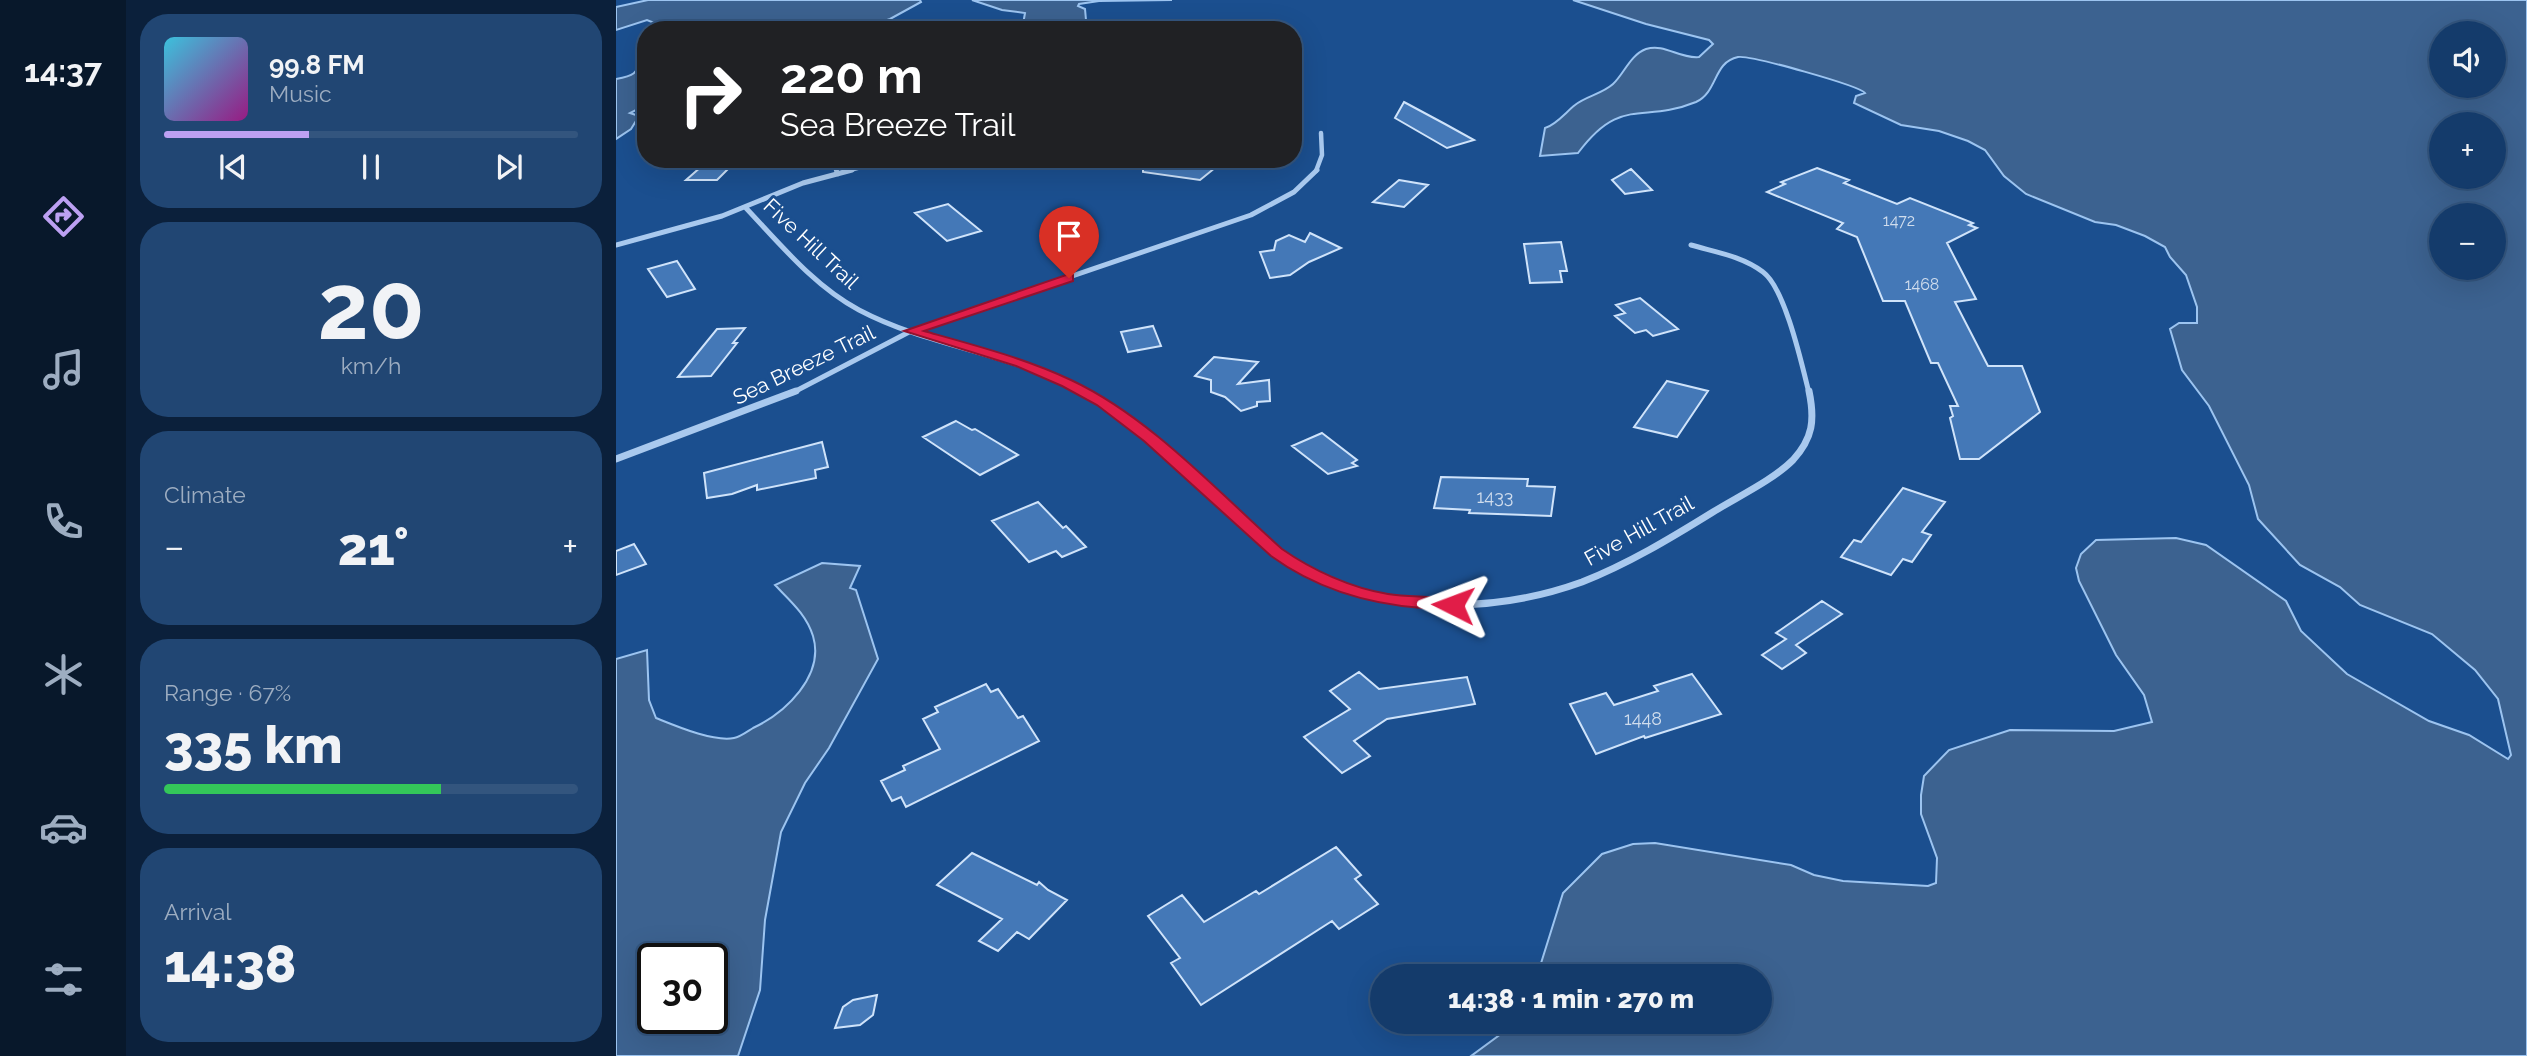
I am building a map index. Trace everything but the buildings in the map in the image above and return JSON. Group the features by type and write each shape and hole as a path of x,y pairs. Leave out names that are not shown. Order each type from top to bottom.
{"street":[{"name":"Sea Breeze Trail","path":"616,459 767,404 813,384 911,331 1226,225 1260,210 1298,189 1311,178 1322,156 1321,132"},
{"path":"616,245 696,224 745,207 782,190 857,168"},
{"name":"Five Hill Trail","path":"745,207 835,295 859,310 911,331 1020,363 1067,383 1102,402 1190,472 1276,553 1296,566 1327,582 1388,600 1453,605 1497,601 1580,582 1623,564 1788,466 1802,451 1811,435 1814,409 1776,285 1768,275 1754,266 1692,246"}],"lane":[{"path":"835,168 838,173"}],"water":[{"path":"648,0 921,2 884,21 647,20 637,21 616,30 616,7"},
{"path":"972,0 1172,0 1099,1 1079,4 1078,6 1085,9 1086,21 1024,21 1025,13 1002,10"},
{"path":"1573,0 2527,0 2527,1056 1471,1056 1501,1034 1772,1034 1772,964 1541,964 1563,893 1602,854 1633,844 1655,843 1791,865 1814,875 1843,881 1928,886 1936,883 1937,858 1921,814 1921,795 1924,776 1949,750 2010,730 2114,731 2152,722 2144,695 2116,655 2079,581 2076,568 2081,554 2096,540 2176,538 2206,545 2286,601 2301,631 2347,674 2429,721 2469,735 2508,759 2511,755 2498,699 2475,670 2432,634 2360,605 2340,587 2300,565 2258,519 2249,485 2209,406 2182,370 2170,329 2179,323 2197,323 2197,307 2186,275 2165,247 2145,236 2116,225 2095,222 2026,194 2004,176 1985,150 1939,131 1901,125 1854,103 1856,96 1865,93 1859,89 1747,58 1738,57 1724,65 1708,91 1696,102 1677,108 1620,117 1593,135 1578,153 1540,156 1545,128 1579,102 1613,84 1640,52 1659,48 1699,57 1713,44 1709,40 1646,24"},
{"path":"637,68 637,110 630,113 637,115 637,119 631,129 616,139 616,79 634,73"},
{"path":"822,563 860,566 850,588 856,590 878,659 829,748 805,783 781,832 765,920 760,990 738,1056 616,1056 616,659 647,650 649,700 656,718 705,736 734,738 778,713 808,679 815,651 813,636 797,608 775,585"}],"route":[{"path":"1069,278 911,331 1020,363 1067,383 1102,402 1190,472 1276,553 1327,582 1388,600 1453,605"}]}
